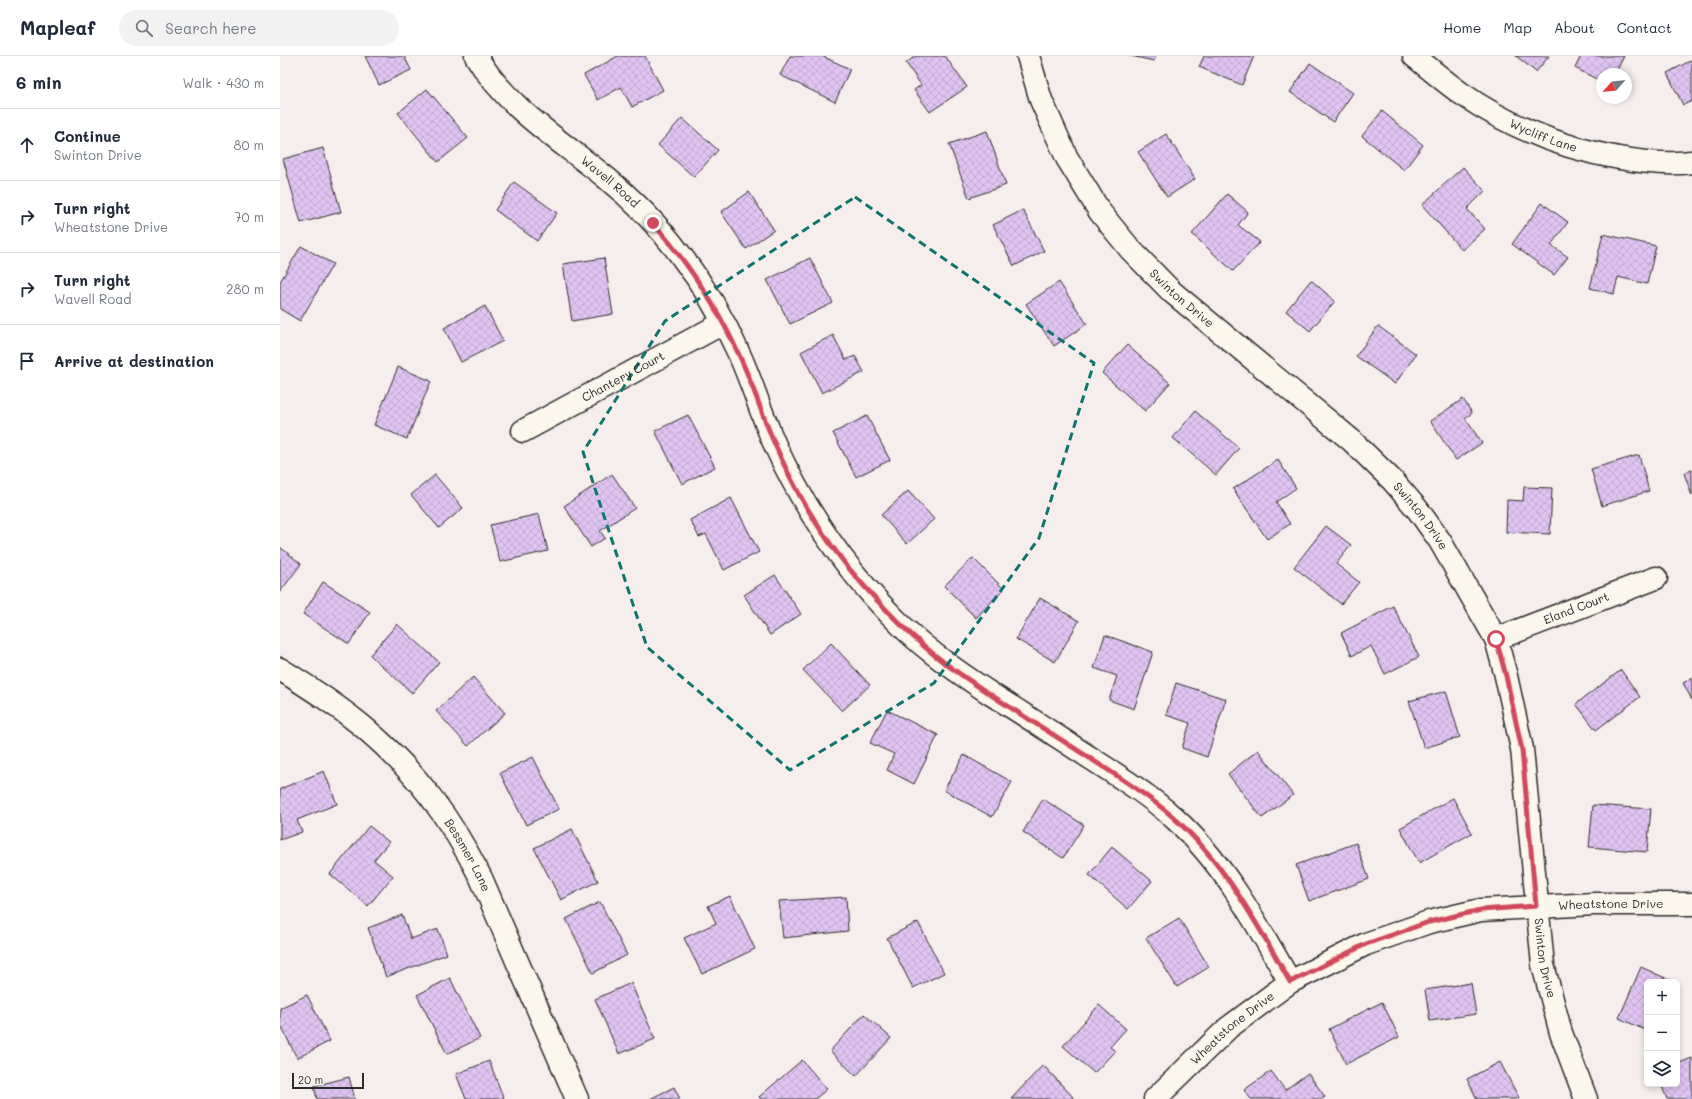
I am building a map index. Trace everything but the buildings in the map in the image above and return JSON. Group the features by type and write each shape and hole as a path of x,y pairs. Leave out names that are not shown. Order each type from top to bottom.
{"street":[{"name":"Wavell Road","path":"476,56 501,91 522,112 607,179 653,223 696,276 740,356 773,441 796,488 825,537 862,585 907,631 952,669 1125,780 1175,818 1199,843 1220,869 1259,927 1290,982"},
{"name":"Swinton Drive","path":"1028,56 1041,100 1067,158 1100,212 1125,243 1172,292 1351,440 1393,481 1418,510 1440,541 1496,639 1506,676 1522,750 1536,906 1543,965 1561,1033 1586,1099"},
{"name":"Wycliff Lane","path":"1414,56 1462,94 1505,120 1547,140 1592,153 1639,161 1692,162"},
{"name":"Chantery Court","path":"523,430 723,323"},
{"name":"Eland Court","path":"1496,639 1656,578"},
{"name":"Bessmer Lane","path":"280,669 331,702 367,730 411,771 443,811 466,847 481,878 577,1099"},
{"name":"Wheatstone Drive","path":"1155,1099 1228,1028 1290,982 1366,944 1429,922 1481,910 1594,904 1692,904"}],"highlighted area":[{"path":"855,197 1094,363 1039,538 934,683 790,770 647,647 583,452 665,321"}],"route":[{"path":"653,223 696,276 740,356 773,441 796,488 825,537 862,585 907,631 952,669 1125,780 1175,818 1199,843 1220,869 1259,927 1290,982 1366,944 1429,922 1481,910 1536,906 1522,750 1506,676 1496,639"}]}
